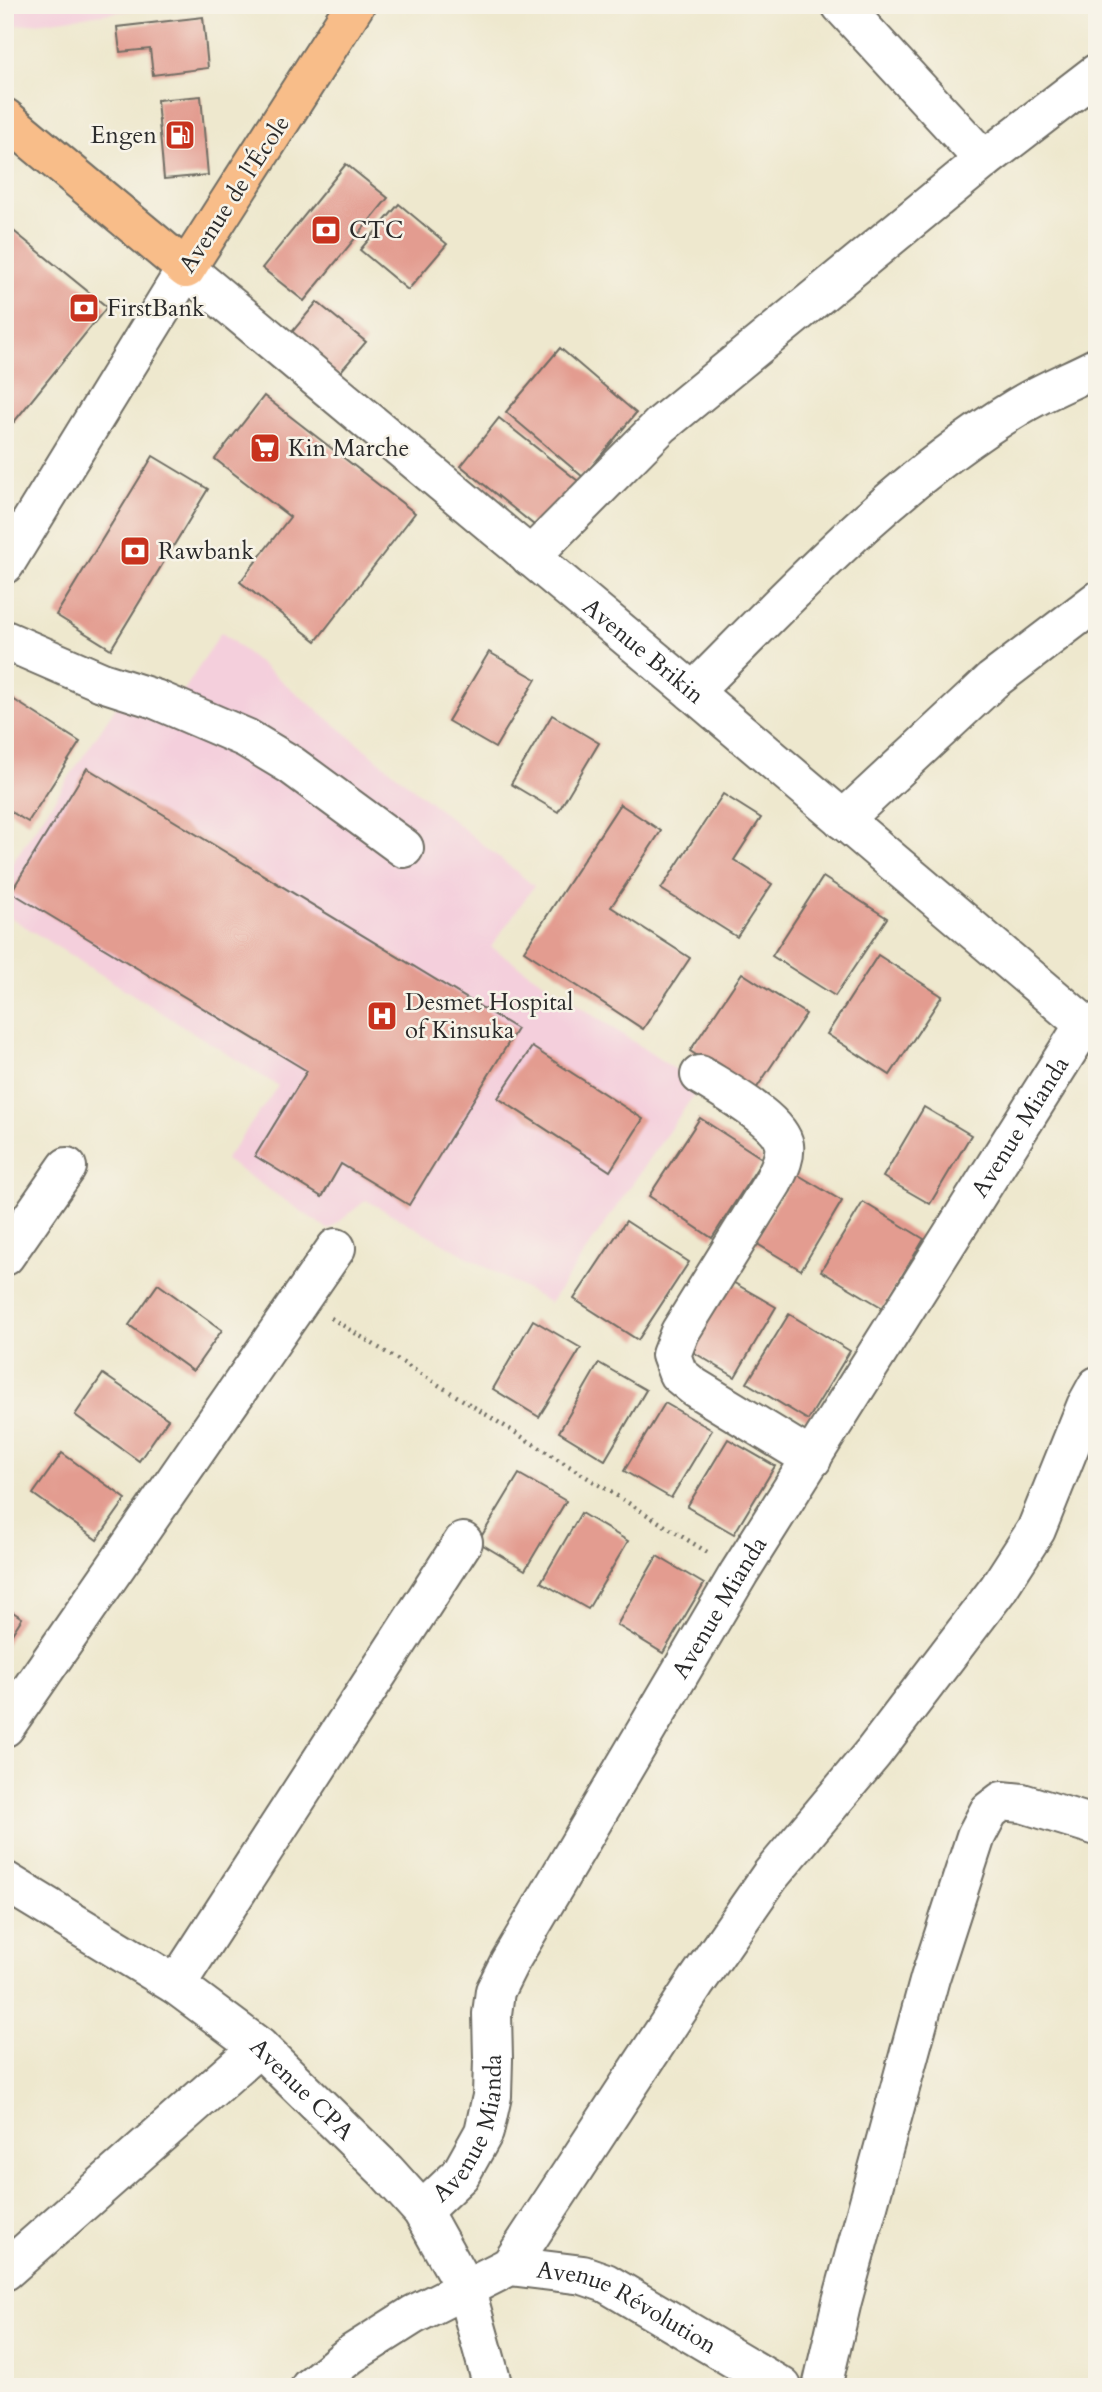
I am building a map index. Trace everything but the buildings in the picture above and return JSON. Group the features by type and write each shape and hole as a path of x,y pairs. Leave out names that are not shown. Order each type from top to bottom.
{"main road":[{"name":"Avenue de l'École","path":"186,269 355,5"},
{"path":"5,118 186,269"}],"street":[{"path":"841,5 984,160"},
{"path":"530,557 661,425 984,160 1097,73"},
{"name":"Avenue Brikin","path":"186,269 693,692 1090,1030"},
{"name":"Avenue de l'École","path":"5,564 186,269"},
{"path":"693,692 846,540 929,468 1016,408 1097,367"},
{"path":"843,820 992,681 1097,601"},
{"path":"5,640 102,682 155,699 246,738 291,765 404,848"},
{"name":"Avenue Mianda","path":"422,2211 460,2175 484,2132 492,2096 492,2014 495,1991 504,1972 739,1573 1090,1030"},
{"path":"699,1075 772,1124 784,1143 783,1160 773,1182 680,1332 671,1355 678,1374 694,1387 812,1459"},
{"path":"5,1256 67,1167"},
{"path":"5,1727 336,1248"},
{"path":"510,2266 695,1984 770,1876 873,1753 998,1589 1036,1530 1097,1386"},
{"path":"176,1985 463,1542"},
{"path":"822,2387 842,2301 930,1978 976,1836 989,1811 1002,1801 1022,1803 1097,1826"},
{"name":"Avenue CPA","path":"5,1881 176,1985 259,2047 386,2171 422,2211 466,2290 493,2387"},
{"path":"5,2271 259,2047"},
{"name":"Avenue Révolution","path":"310,2387 350,2356 413,2315 510,2266 583,2275 606,2283 782,2387"}],"path":[{"path":"301,1299 739,1573"}],"shaded area":[{"path":"5,5 172,5 6,27"},
{"name":"Desmet Hospital of Kinsuka","path":"221,632 534,886 491,947 700,1086 550,1303 366,1200 329,1230 225,1160 278,1086 5,914 5,874 137,675 183,692"}],"place":[{"name":"Engen","path":"180,135"},
{"name":"CTC","path":"326,230"},
{"name":"FirstBank","path":"84,308"},
{"name":"Kin Marche","path":"265,448"},
{"name":"Rawbank","path":"135,551"},
{"name":"Desmet Hospital of Kinsuka","path":"382,1016"}]}
